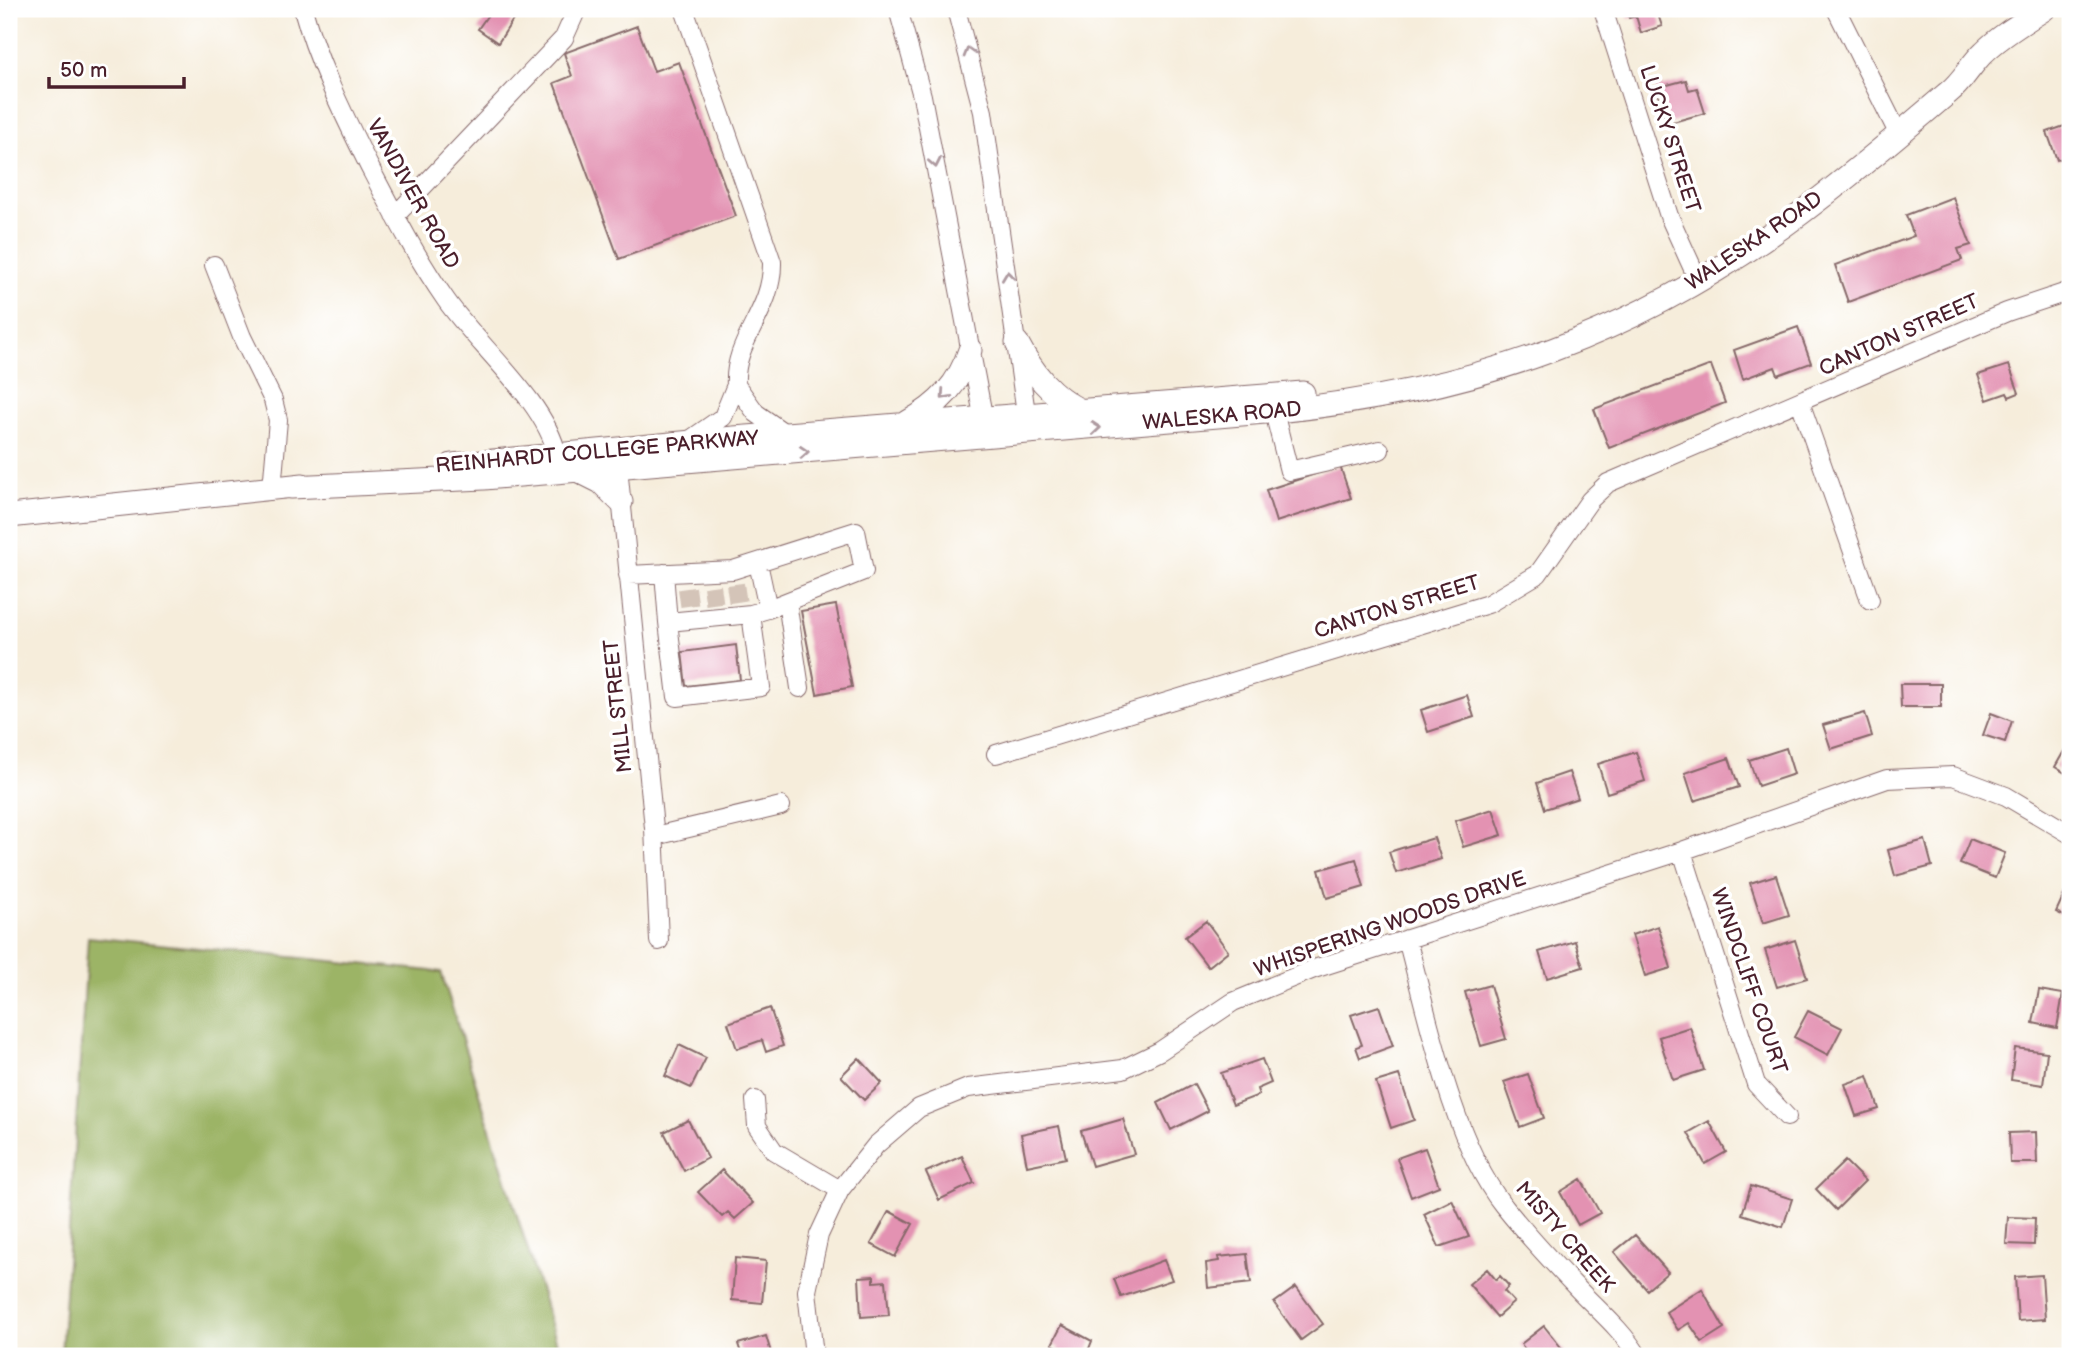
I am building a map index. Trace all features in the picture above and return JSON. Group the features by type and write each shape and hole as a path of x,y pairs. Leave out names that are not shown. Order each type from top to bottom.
{"main road":[{"name":"WALESKA ROAD","path":"1027,425 1274,412 1329,406 1415,389 1533,359 1626,322 1699,282 1802,212 1952,90 1984,52 2044,9"},
{"path":"1017,343 1040,381 1059,398 1081,411"},
{"path":"904,425 924,414 948,393 964,367 970,350"},
{"name":"WALESKA ROAD","path":"1027,425 1081,411 1327,392 1415,389"},
{"name":"REINHARDT COLLEGE PARKWAY","path":"281,488 365,486 618,467 786,434 904,425 986,428"},
{"path":"686,452 1027,425"},
{"name":"REINHARDT COLLEGE PARKWAY","path":"9,516 281,488 365,475 557,454 686,452"},
{"path":"577,470 601,482 621,502"}],"street":[{"name":"VANDIVER ROAD","path":"303,9 337,102 419,261 477,341 536,409 554,439 557,454"},
{"path":"395,216 565,38 576,9"},
{"path":"684,9 772,262 765,305 738,358 736,385 723,417 686,452"},
{"path":"898,9 922,96 986,428"},
{"path":"956,9 983,112 1027,425"},
{"name":"LUCKY STREET","path":"1603,9 1669,216 1699,282"},
{"path":"1836,9 1898,133"},
{"path":"214,264 242,337 273,400 278,420 281,488"},
{"name":"CANTON STREET","path":"996,754 1488,604 1538,574 1582,510 1608,483 2007,312 2070,291"},
{"path":"736,385 756,413 786,434"},
{"path":"1800,402 1870,600"},
{"path":"1274,412 1289,471 1380,450"},
{"name":"MILL STREET","path":"618,467 655,836 659,941"},
{"path":"628,575 664,573 687,580 734,577 758,563 856,531 864,571 787,602 749,611 690,615 668,622"},
{"path":"664,573 677,697 761,687 749,611 758,563"},
{"path":"787,602 800,688"},
{"name":"WHISPERING WOODS DRIVE","path":"814,1356 807,1291 819,1236 840,1190 876,1146 919,1108 968,1088 1123,1069 1160,1051 1233,1002 1314,969 1682,851 1887,779 1953,776 2006,796 2070,834"},
{"path":"655,836 781,806"},
{"name":"WINDCLIFF COURT","path":"1682,851 1756,1084 1787,1117"},
{"name":"MISTY CREEK","path":"1408,939 1434,1040 1467,1144 1501,1203 1576,1288 1626,1337 1638,1356"},
{"path":"755,1100 757,1126 774,1151 840,1190"}],"green space":[{"path":"88,937 441,972 561,1356 61,1356"}],"building":[{"path":"492,9 520,9 498,43 478,29"},
{"path":"1626,9 1656,9 1662,26 1641,33 1636,16 1629,18"},
{"path":"637,26 654,71 679,62 736,216 619,259 554,83 572,76 564,53"},
{"path":"1686,80 1689,90 1697,88 1705,113 1666,124 1656,88"},
{"path":"2070,124 2070,155 2057,160 2047,132"},
{"path":"1953,197 1971,245 1958,249 1962,260 1848,302 1835,265 1914,236 1906,215"},
{"path":"1798,327 1811,363 1778,375 1775,367 1743,379 1734,350"},
{"path":"1711,365 1725,403 1609,448 1594,409"},
{"path":"2009,365 2019,393 2009,397 2007,393 1987,400 1978,375"},
{"path":"1340,466 1351,498 1276,522 1266,490"},
{"path":"836,605 852,687 817,694 801,611"},
{"path":"736,645 740,680 686,686 682,652"},
{"path":"1900,684 1941,684 1941,707 1901,707"},
{"path":"1467,695 1474,717 1428,732 1421,710"},
{"path":"1865,713 1872,736 1831,749 1823,725"},
{"path":"1991,713 2012,721 2005,742 1983,735"},
{"path":"2068,744 2070,745 2070,776 2055,767"},
{"path":"1786,748 1794,774 1758,786 1749,760"},
{"path":"1636,752 1645,781 1607,793 1598,764"},
{"path":"1729,758 1739,787 1694,801 1685,773"},
{"path":"1569,772 1578,798 1545,809 1537,783"},
{"path":"1493,809 1502,835 1463,847 1455,821"},
{"path":"1434,838 1441,859 1396,873 1389,852"},
{"path":"1970,839 2005,853 1995,878 1960,864"},
{"path":"1925,840 1932,866 1895,876 1888,850"},
{"path":"1356,859 1364,887 1327,898 1319,870"},
{"path":"1776,875 1789,915 1763,923 1750,883"},
{"path":"2067,888 2070,889 2070,919 2056,912"},
{"path":"1206,921 1228,951 1208,967 1185,937"},
{"path":"1658,926 1671,968 1645,976 1632,935"},
{"path":"1795,940 1807,978 1777,987 1765,950"},
{"path":"1575,941 1583,967 1547,978 1539,952"},
{"path":"1490,985 1506,1039 1481,1046 1465,992"},
{"path":"2039,990 2063,994 2057,1028 2033,1023"},
{"path":"1379,1006 1393,1046 1360,1058 1356,1047 1362,1045 1351,1015"},
{"path":"770,1008 783,1046 766,1052 762,1040 737,1049 728,1023"},
{"path":"1808,1011 1842,1028 1828,1055 1794,1037"},
{"path":"1690,1027 1704,1070 1673,1080 1659,1037"},
{"path":"679,1045 706,1058 691,1088 665,1076"},
{"path":"2015,1048 2047,1052 2043,1085 2011,1080"},
{"path":"859,1058 882,1083 864,1100 841,1076"},
{"path":"1262,1059 1271,1083 1257,1089 1259,1095 1233,1105 1221,1073"},
{"path":"1528,1074 1544,1118 1520,1127 1504,1082"},
{"path":"1399,1075 1414,1120 1391,1128 1376,1082"},
{"path":"1868,1076 1879,1109 1856,1116 1845,1084"},
{"path":"1194,1084 1208,1111 1171,1130 1158,1103"},
{"path":"1123,1119 1134,1154 1092,1166 1081,1131"},
{"path":"688,1120 708,1158 684,1171 664,1132"},
{"path":"1709,1121 1726,1152 1705,1164 1688,1133"},
{"path":"1059,1126 1066,1158 1027,1166 1021,1134"},
{"path":"2036,1132 2037,1163 2010,1163 2009,1133"},
{"path":"1425,1148 1439,1186 1411,1197 1397,1158"},
{"path":"962,1156 974,1183 939,1200 926,1172"},
{"path":"1845,1161 1865,1181 1836,1210 1816,1189"},
{"path":"722,1170 753,1203 735,1219 728,1212 722,1217 698,1192"},
{"path":"1581,1179 1600,1213 1578,1225 1560,1192"},
{"path":"1751,1186 1792,1199 1783,1227 1742,1214"},
{"path":"1452,1200 1469,1237 1439,1247 1424,1214"},
{"path":"889,1211 913,1224 895,1257 871,1244"},
{"path":"2008,1217 2035,1218 2034,1245 2006,1244"},
{"path":"1635,1235 1668,1272 1647,1290 1614,1252"},
{"path":"1247,1254 1251,1283 1208,1288 1206,1263 1219,1261 1218,1257"},
{"path":"735,1258 766,1261 762,1303 732,1300"},
{"path":"1164,1260 1172,1280 1121,1297 1114,1279"},
{"path":"1487,1269 1496,1280 1500,1276 1509,1286 1504,1291 1514,1302 1497,1317 1469,1284"},
{"path":"2042,1275 2045,1319 2018,1321 2015,1277"},
{"path":"874,1276 874,1282 886,1281 889,1315 861,1317 859,1277"},
{"path":"1296,1287 1323,1324 1301,1340 1274,1303"},
{"path":"1702,1289 1724,1328 1702,1342 1689,1323 1678,1330 1666,1312"},
{"path":"1062,1325 1092,1341 1086,1356 1055,1356 1059,1348 1052,1344"},
{"path":"1544,1326 1568,1356 1530,1356 1521,1344"},
{"path":"766,1336 772,1356 742,1356 738,1344"}],"tunnel":[{"path":"735,584 738,604"},
{"path":"712,586 715,607"},
{"path":"687,588 690,610"}]}
